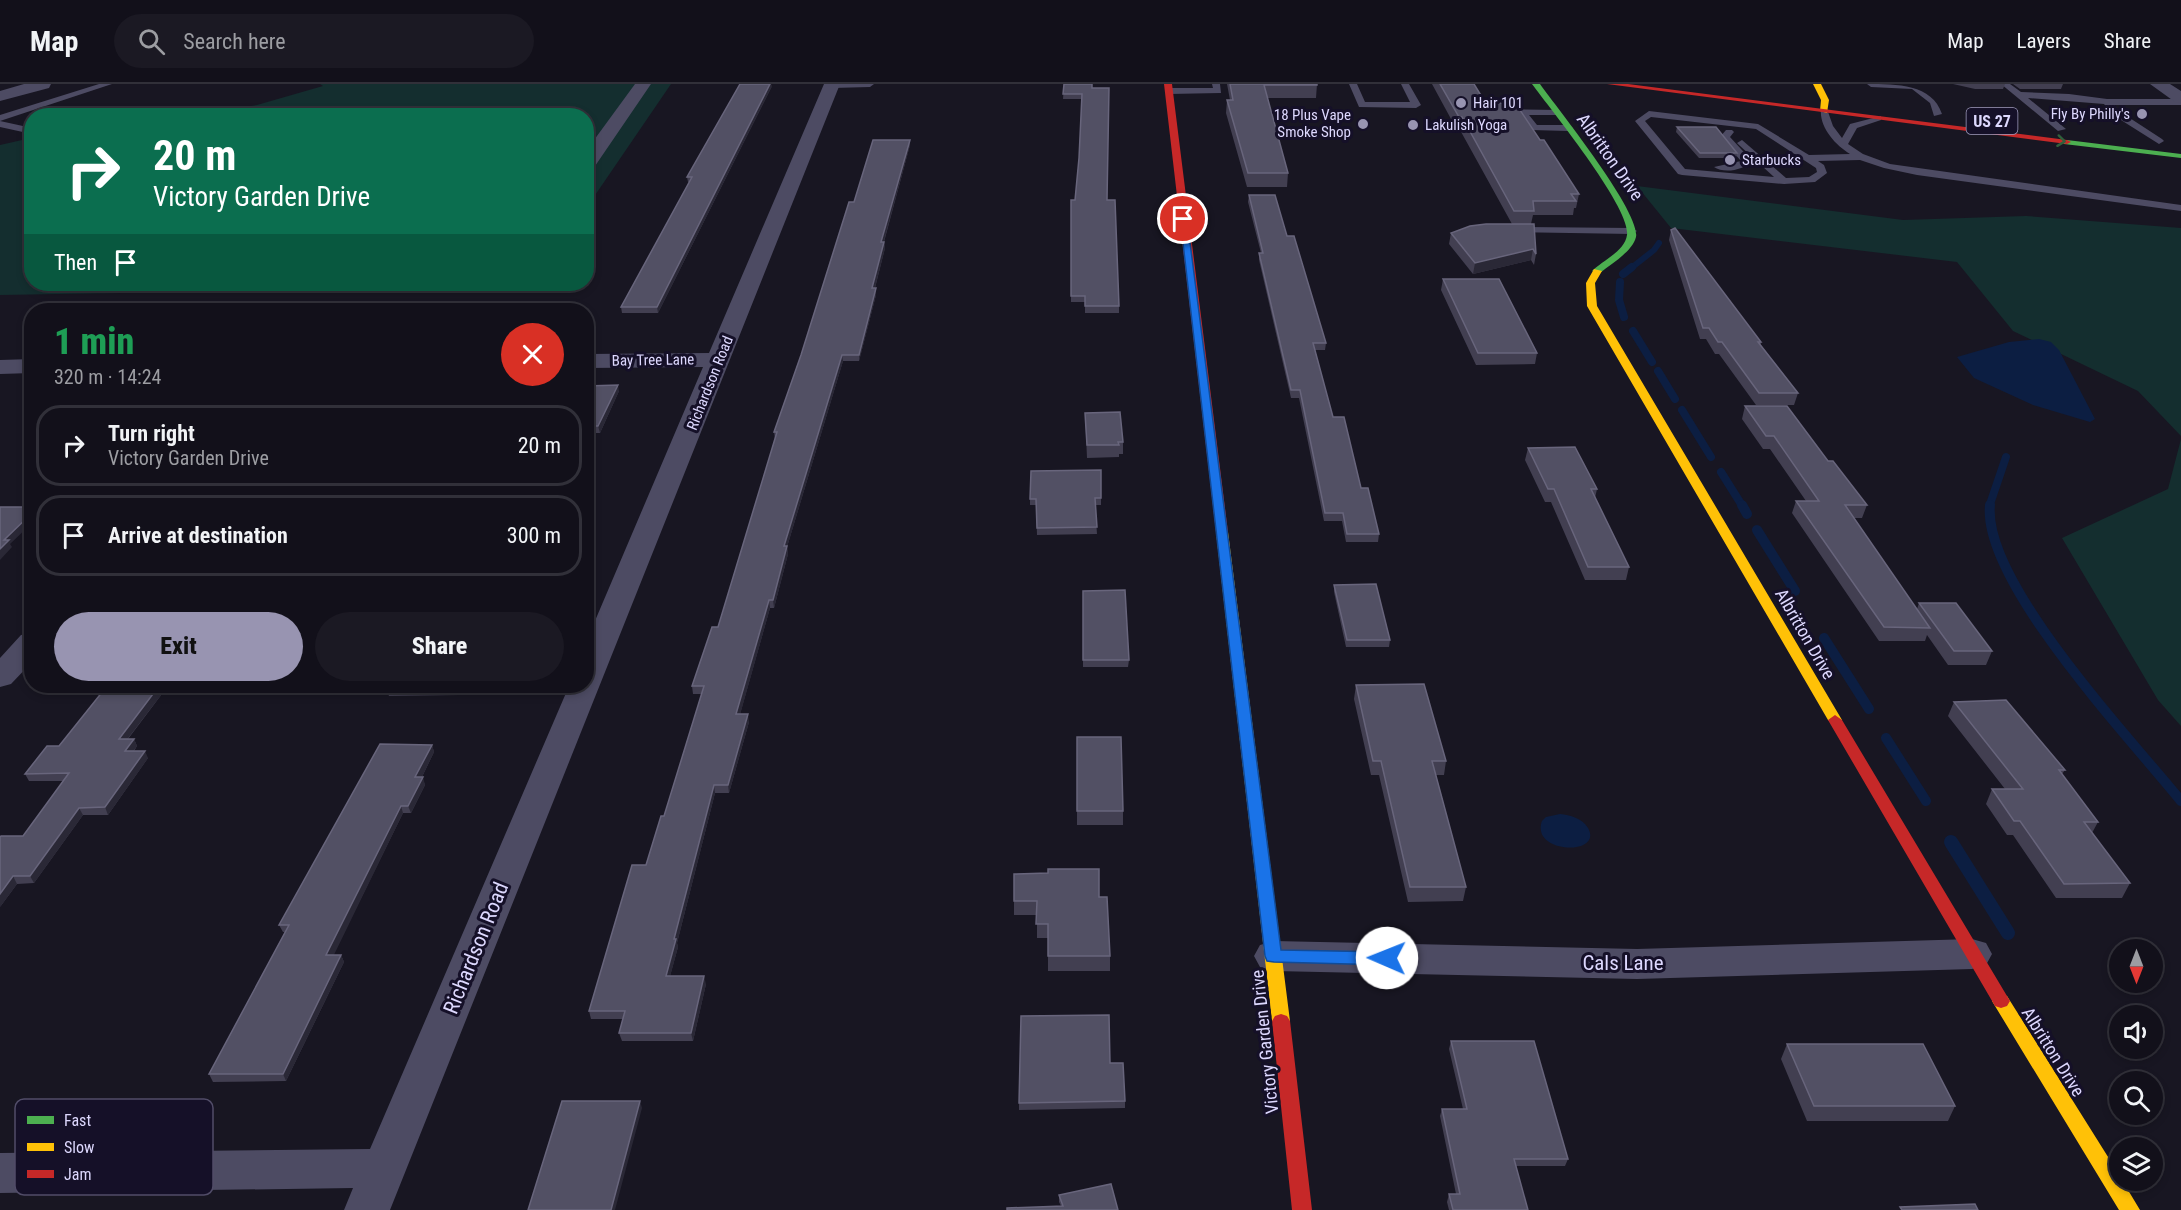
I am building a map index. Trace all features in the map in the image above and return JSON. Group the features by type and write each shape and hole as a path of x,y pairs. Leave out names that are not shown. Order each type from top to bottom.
{"street":[{"path":"0,96 44,84"},
{"path":"594,154 643,84"},
{"name":"Richardson Road","path":"594,664 832,84"},
{"name":"Albritton Drive","path":"1536,84 1627,211 1632,223 1632,231 1626,246 1592,275 1589,291 1592,306 1972,954 2130,1210"},
{"name":"US 27","path":"1611,84 1937,114 2181,144"},
{"name":"US 27","path":"1695,84 1825,105 1878,118 2181,156"},
{"path":"1817,84 1825,105"},
{"path":"2158,84 2181,98"},
{"name":"Victory Garden Drive","path":"1169,88 1274,956 1302,1210"},
{"name":"Bay Tree Lane","path":"594,361 719,360"},
{"path":"0,367 24,366"},
{"path":"0,677 24,651"},
{"name":"Richardson Road","path":"367,1210 582,693"},
{"name":"Cals Lane","path":"1274,956 1637,964 1972,954"},
{"path":"213,1170 385,1168"},
{"path":"0,1173 15,1173"}],"lane":[{"path":"832,84 870,84"},
{"path":"1169,88 1218,91 1216,84"},
{"path":"1353,84 1362,105 1416,105 1405,84"},
{"path":"1871,84 1914,86 1934,102 1937,114"},
{"path":"2005,84 2061,129"},
{"path":"31,108 101,85"},
{"path":"2019,95 2107,102 2181,98"},
{"path":"2107,102 2116,112 2159,141"},
{"path":"1825,105 1826,122 1836,138 1860,157"},
{"path":"0,118 24,110"},
{"path":"1501,112 1556,112"},
{"path":"1522,112 1534,128 1568,128"},
{"path":"1649,114 1758,127 1806,158 1821,167 1822,173 1811,180 1784,181 1682,172 1640,121 1649,114"},
{"path":"1843,144 1852,126 1878,118"},
{"path":"1678,122 1758,127 1729,132 1725,137 1747,161 1741,166 1715,167 1701,166 1684,160 1658,126 1678,122"},
{"path":"0,124 24,129"},
{"path":"1729,132 1784,181"},
{"path":"1806,158 1860,157 1898,169 2181,208"},
{"path":"1507,230 1632,231"}],"green space":[{"path":"320,84 671,84 594,197 594,108 237,108 257,105 323,86"},
{"path":"24,140 24,291 236,291 0,295 0,145"},
{"path":"1637,186 1903,220 2026,216 2181,228 2181,436 2138,391 2013,331 1957,262 1671,228"},
{"path":"2181,439 2181,726 2158,700 2062,538 2168,489"}],"water":[{"path":"2039,339 2051,342 2059,350 2095,419 2090,422 2033,405 1974,378 1957,357 2009,342"},
{"path":"1560,814 1576,818 1588,828 1590,837 1586,843 1577,847 1567,847 1546,840 1541,832 1542,821 1546,817"}],"building":[{"path":"740,84 770,84 657,307 621,307 692,177 687,177"},
{"path":"1064,84 1092,84 1092,88 1109,88 1107,200 1115,200 1119,306 1085,306 1085,296 1071,296 1071,200 1075,200 1082,94 1063,94"},
{"path":"1230,84 1317,84 1264,85 1288,173 1248,173 1227,100 1233,100"},
{"path":"1440,84 1474,84 1485,102 1516,104 1540,140 1544,140 1579,194 1571,194 1576,201 1533,201 1534,211 1514,211 1462,117 1459,117"},
{"path":"1677,127 1716,127 1737,153 1700,153"},
{"path":"873,140 910,140 881,242 884,242 872,288 876,288 859,355 842,355 784,546 787,546 773,600 769,600 736,714 748,714 728,785 714,785 674,939 676,939 666,976 704,976 691,1033 619,1033 625,1011 589,1011 632,865 646,865 661,816 664,816 704,686 692,686 712,627 718,627 777,432 774,432 849,202 854,202"},
{"path":"1249,195 1275,195 1287,236 1294,236 1326,343 1313,343 1333,417 1344,417 1361,488 1368,488 1379,534 1347,534 1343,513 1325,513 1300,390 1291,390 1259,253 1263,253"},
{"path":"1534,224 1536,254 1533,249 1475,263 1451,233 1470,226"},
{"path":"1675,228 1798,393 1759,393 1722,342 1718,342 1709,328 1703,328 1671,230"},
{"path":"1443,279 1499,279 1537,353 1478,353"},
{"path":"618,385 598,426 594,428 594,386"},
{"path":"1745,406 1787,406 1828,461 1833,461 1867,505 1845,505 1930,628 1884,627 1796,501 1819,501 1774,436 1766,436"},
{"path":"1120,412 1123,442 1118,442 1119,445 1087,445 1085,413"},
{"path":"1575,447 1597,489 1591,489 1629,567 1588,567 1554,489 1548,489 1528,448"},
{"path":"1101,470 1101,498 1095,498 1097,527 1037,528 1036,499 1030,499 1031,471"},
{"path":"0,507 24,507 24,521 4,540 9,540 0,549"},
{"path":"1376,584 1390,640 1347,640 1334,585"},
{"path":"1125,590 1129,660 1083,660 1083,591"},
{"path":"1919,603 1956,603 1992,651 1954,651"},
{"path":"1424,684 1446,761 1432,761 1466,887 1410,887 1381,761 1373,761 1356,685"},
{"path":"101,693 154,693 119,739 134,739 125,751 145,751 105,807 79,808 30,876 13,876 0,894 0,837 23,836 69,773 25,774 47,746 59,746"},
{"path":"2006,700 2065,770 2059,770 2098,822 2084,822 2130,883 2064,884 2020,821 2014,821 1992,789 2023,789 1954,702"},
{"path":"1077,737 1121,737 1123,811 1077,811"},
{"path":"380,744 432,745 415,777 423,777 408,806 401,806 326,955 341,955 283,1074 209,1074 289,925 279,925"},
{"path":"1048,869 1099,869 1099,897 1107,897 1110,956 1048,956 1048,924 1036,924 1037,901 1014,901 1014,874 1048,873"},
{"path":"1109,1015 1110,1063 1123,1063 1125,1101 1019,1103 1021,1016"},
{"path":"1451,1041 1534,1041 1568,1159 1514,1159 1528,1210 1453,1210 1449,1194 1460,1194 1442,1109 1467,1109"},
{"path":"1787,1044 1923,1044 1955,1106 1814,1106"},
{"path":"562,1101 640,1101 611,1210 528,1210"},
{"path":"1111,1184 1118,1210 1007,1210 1007,1208 1063,1206 1059,1195"},
{"path":"1975,1204 1978,1210 1902,1210 1900,1207"}],"waterway":[{"path":"1630,269 1654,250 1659,243"},
{"path":"1623,274 1632,267"},
{"path":"1620,282 1619,300 1624,317"},
{"path":"1633,331 1652,362"},
{"path":"1658,371 1675,399"},
{"path":"1682,410 1711,457"},
{"path":"1989,507 2006,457"},
{"path":"1721,472 1743,507"},
{"path":"1742,505 1747,514"},
{"path":"1990,505 1994,537 2010,575 2034,616 2097,701 2181,801"},
{"path":"1757,530 1795,591"},
{"path":"1824,638 1869,709"},
{"path":"1886,738 1926,801"},
{"path":"1951,842 2008,933"}],"traffic: fast":[{"path":"1536,84 1608,184 1630,223 1632,235 1626,246 1597,271"},
{"path":"2067,142 2181,156"}],"traffic: slow":[{"path":"1817,84 1825,100 1824,111"},
{"path":"1597,271 1590,283 1592,306 1835,720"},
{"path":"1222,532 1281,1021"},
{"path":"2001,1001 2130,1210"}],"traffic: jam":[{"path":"1168,84 1222,532"},
{"path":"1611,84 2067,142"},
{"path":"1835,720 2001,1001"},
{"path":"1281,1021 1302,1210"}],"place":[{"name":"Hair 101","path":"1461,103"},
{"name":"Fly By Philly's","path":"2142,114"},
{"name":"18 Plus Vape Smoke Shop","path":"1363,124"},
{"name":"Lakulish Yoga","path":"1413,125"},
{"name":"Starbucks","path":"1730,160"}],"route":[{"path":"1183,219 1274,956 1387,958"}]}
